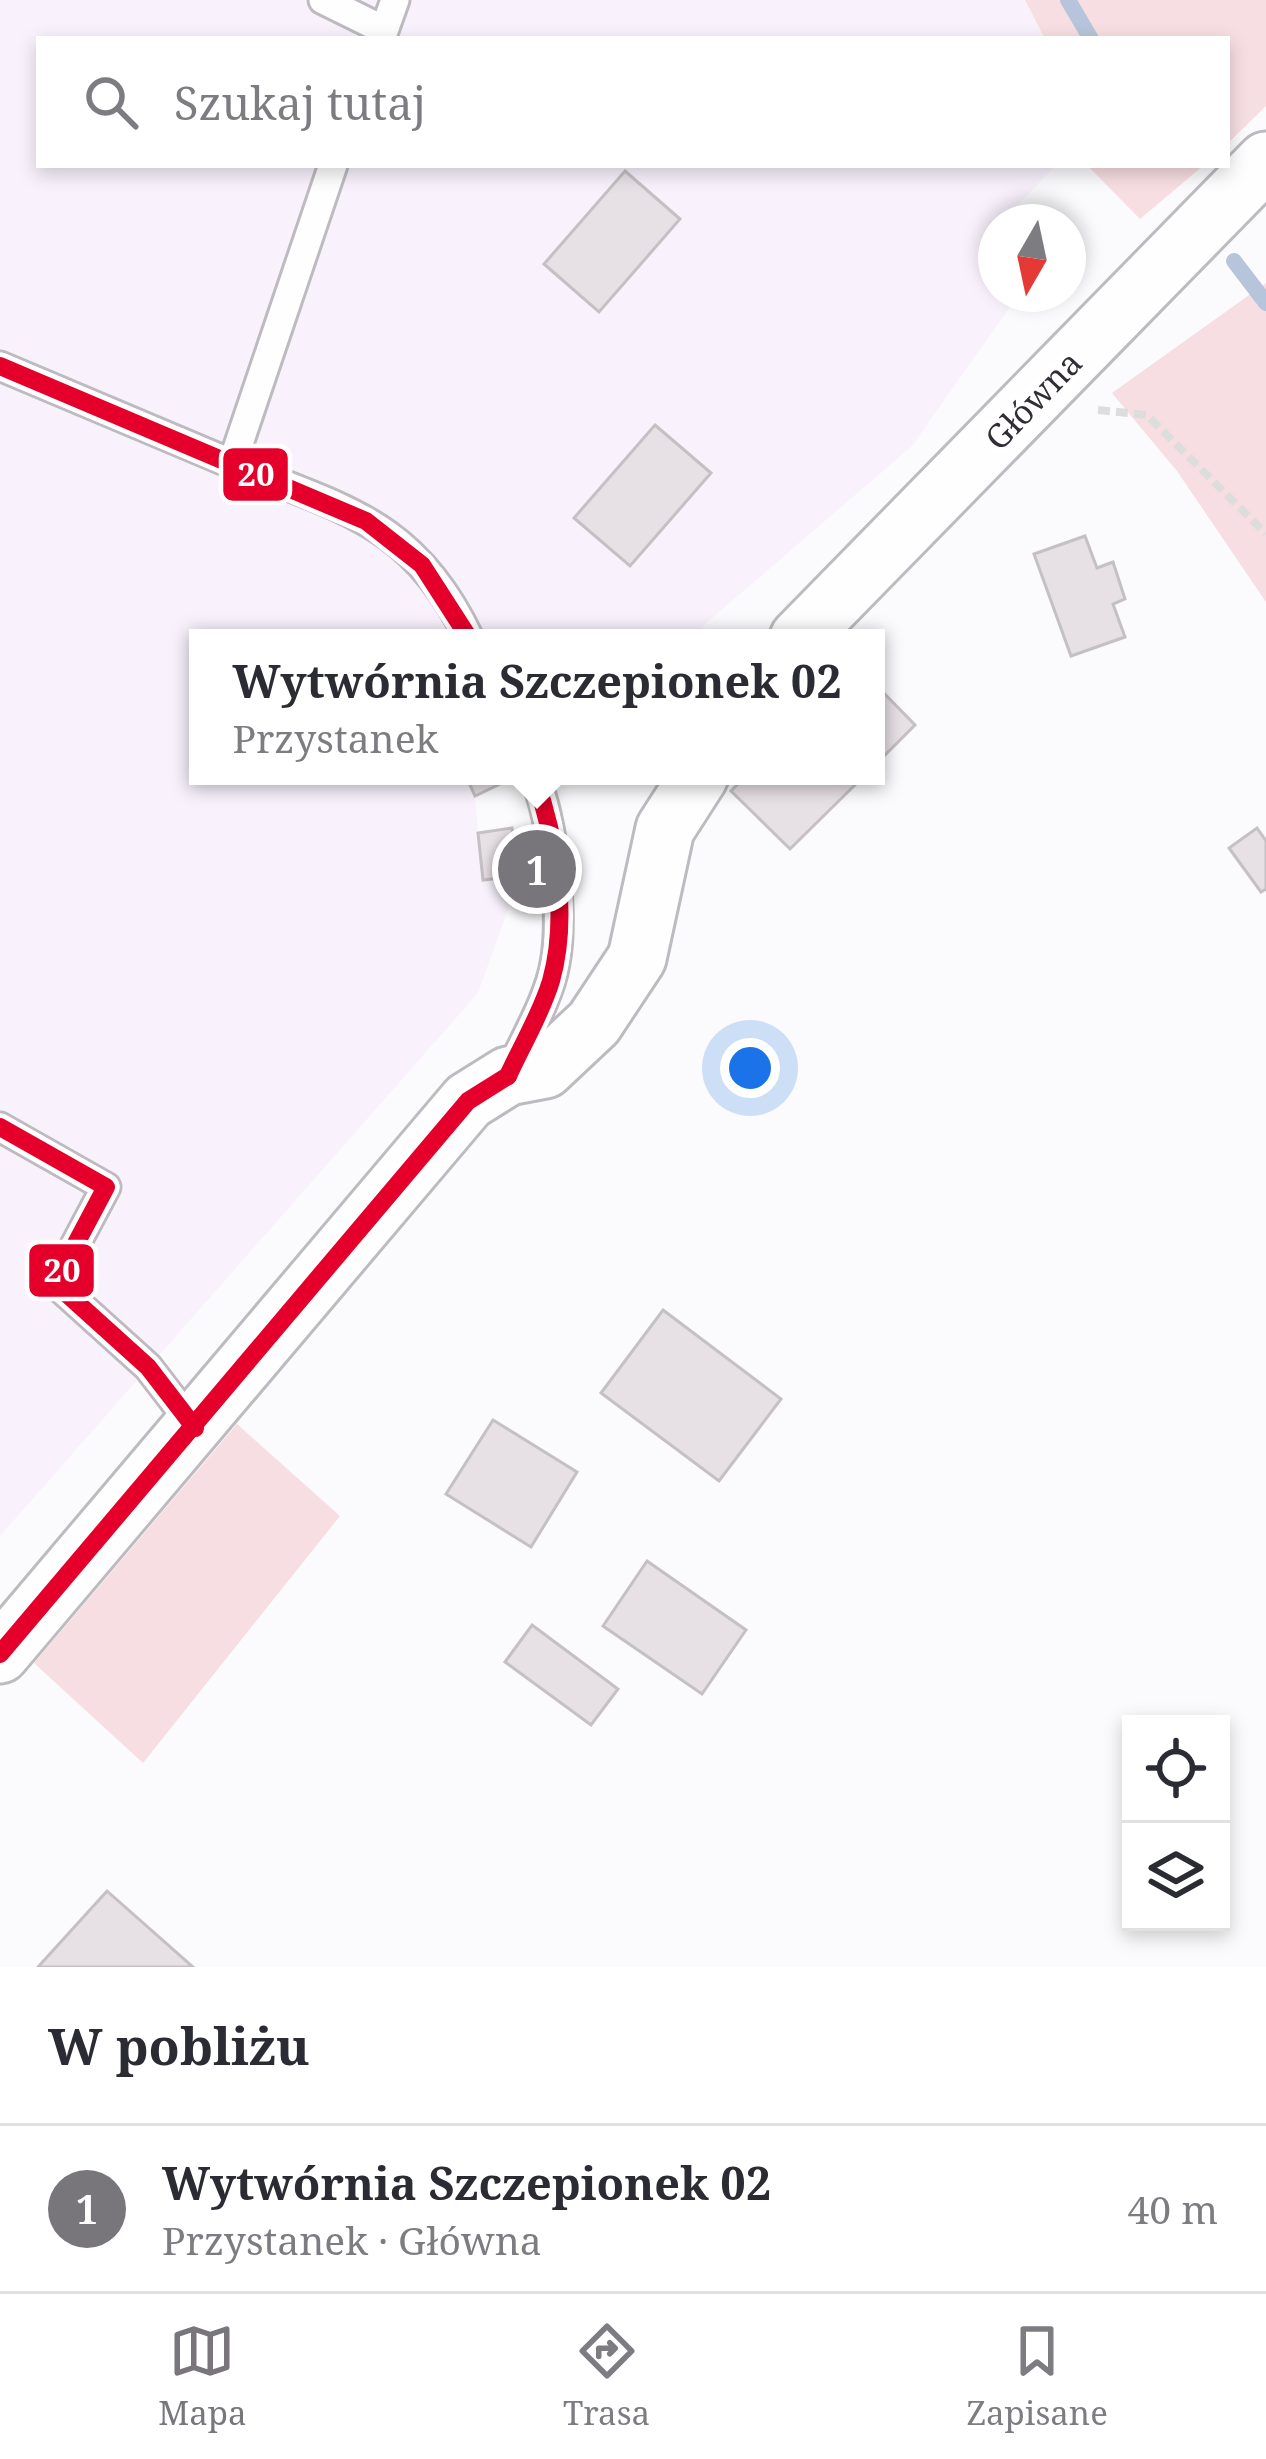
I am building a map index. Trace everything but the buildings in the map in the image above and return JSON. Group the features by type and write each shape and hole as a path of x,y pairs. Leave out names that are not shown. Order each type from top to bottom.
{"street":[{"name":"Główna","path":"808,629 1266,161"},
{"path":"0,1654 468,1101 508,1076 545,1069 594,1024 637,958 665,830 693,785"}],"lane":[{"path":"322,0 382,35 395,0"},
{"path":"232,464 332,168"},
{"path":"0,366 232,464 343,504 404,545 449,596 466,629"},
{"path":"508,1076 556,964 555,897 544,798 538,785"},
{"path":"0,1127 106,1187 55,1283 148,1367 195,1428"}],"path":[{"path":"1030,403 1147,415 1266,534"}],"shaded area":[{"path":"0,0 1025,0 1043,36 36,36 36,168 1053,168 1019,204 978,204 978,312 1006,312 912,446 699,629 189,629 189,785 494,785 475,796 483,879 520,876 478,993 0,1536"},
{"path":"1025,0 1266,0 1266,106 1230,141 1230,36 1043,36"},
{"path":"1090,168 1200,168 1140,219"},
{"path":"1266,283 1266,602 1177,471 1112,393"},
{"path":"237,1424 340,1516 143,1763 34,1663"}],"waterway":[{"path":"1068,0 1089,36"},
{"path":"1234,261 1266,303"}],"transit line":[{"name":"20","path":"0,366 366,521 422,565 463,629"},
{"name":"20","path":"508,1076 547,993 559,931 558,877 537,785"},
{"name":"20","path":"0,1654 468,1101 508,1076"},
{"name":"20","path":"0,1127 106,1187 55,1283 148,1367 195,1428"}],"place":[{"name":"Wytwórnia Szczepionek 02","path":"537,869"}]}
